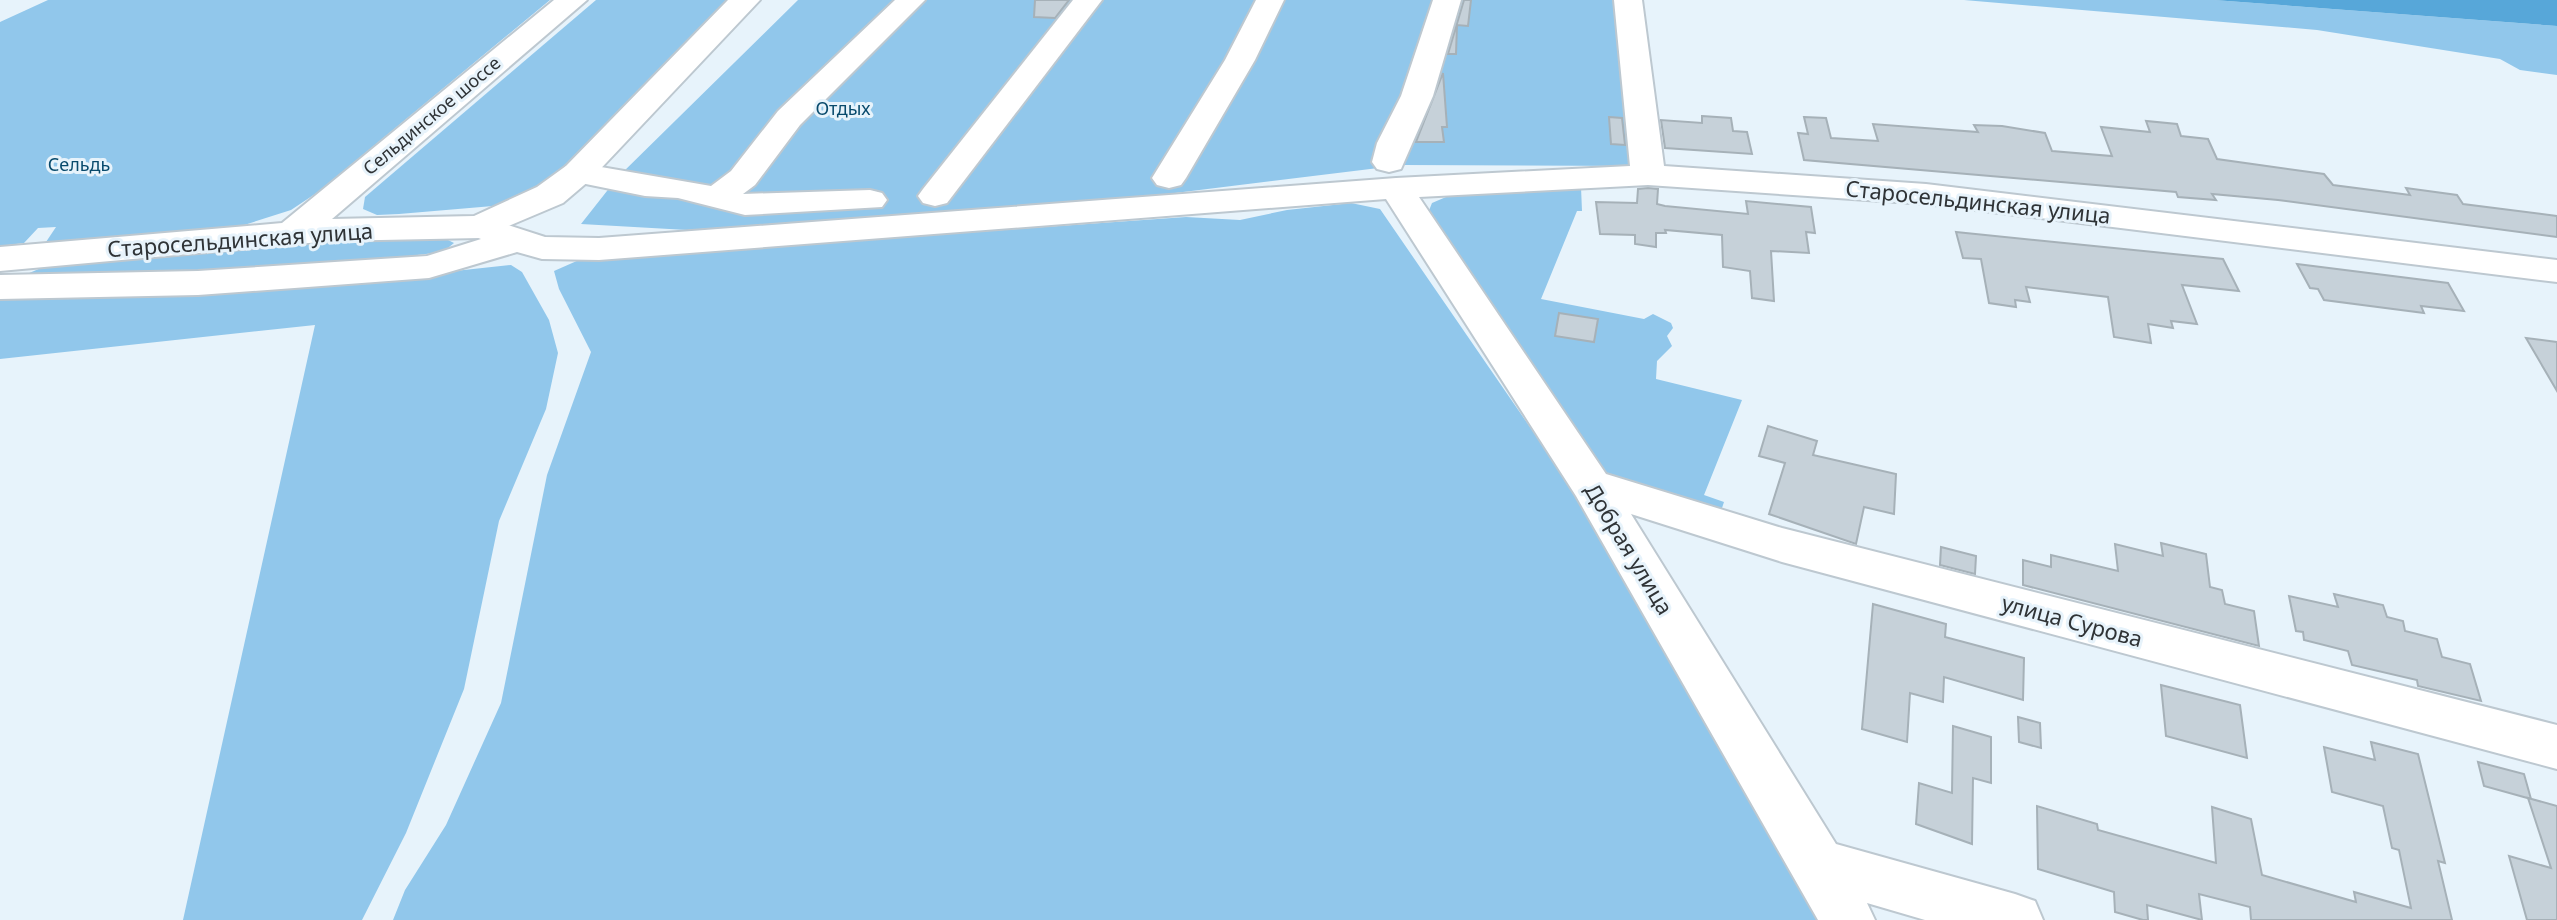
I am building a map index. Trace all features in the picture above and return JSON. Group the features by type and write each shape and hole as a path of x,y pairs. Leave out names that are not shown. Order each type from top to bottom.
{"main road":[{"name":"Сельдинское шоссе","path":"293,233 572,0"},
{"path":"480,227 550,195 578,173 745,0"},
{"name":"Старосельдинская улица","path":"0,259 293,233 480,227"}],"street":[{"path":"716,198 743,178 789,118 911,0"},
{"path":"935,196 1088,0"},
{"path":"1169,178 1240,60 1270,0"},
{"path":"1392,175 1393,143 1417,96 1447,0"},
{"path":"1628,0 1642,175"},
{"path":"578,173 645,186 680,188 745,205 935,196 1169,178 1392,175"},
{"path":"480,227 542,248 599,249 1392,175"},
{"name":"Старосельдинская улица","path":"1392,175 1642,175 1926,194 2557,271"},
{"name":"Добрая улица","path":"1392,175 1591,485 1818,864 1847,920"},
{"path":"0,287 198,283 429,267 520,239"},
{"name":"улица Сурова","path":"1591,485 1782,545 2557,747"},
{"path":"1818,864 2015,920"}],"green space":[{"name":"Сельдь","path":"48,0 550,0 318,192 291,210 238,227 46,242 56,227 38,228 24,243 0,246 0,22"},
{"path":"596,0 734,0 559,174 519,199 493,206 399,214 377,215 363,209 365,197"},
{"name":"Отдых","path":"798,0 1621,0 1638,166 1403,165 1159,195 687,230 581,224 618,177"},
{"path":"1964,0 2214,0 2557,26 2557,75 2520,70 2500,59 2317,30"},
{"path":"1581,187 1582,211 1577,211 1541,299 1644,319 1653,314 1671,323 1673,328 1667,336 1672,346 1657,361 1656,379 1742,400 1704,495 1724,502 1719,517 1607,477 1501,326 1476,282 1428,213 1432,203 1446,197"},
{"path":"1351,203 1380,209 1574,491 1820,920 393,920 405,890 446,825 501,703 547,475 591,352 559,289 554,271 579,260 1186,217 1240,220 1287,210"},
{"path":"374,237 442,237 454,243 443,252 340,264 160,273 27,274 41,268"},
{"path":"511,265 522,272 549,320 558,353 546,409 499,521 464,689 406,833 362,920 183,920 315,325 0,359 0,297 427,274"}],"shaded area":[{"path":"2214,0 2557,0 2557,26"}],"building":[{"path":"1035,0 1069,0 1055,18 1034,17"},
{"path":"1464,0 1471,0 1468,26 1457,25 1456,54 1448,54"},
{"path":"1443,73 1447,127 1442,127 1444,142 1416,142"},
{"path":"1702,116 1731,118 1733,131 1747,132 1752,154 1665,148 1661,120 1702,123"},
{"path":"1609,117 1622,118 1625,145 1611,144"},
{"path":"1804,117 1826,118 1831,138 1878,141 1873,124 1978,132 1974,125 2002,126 2045,133 2052,151 2112,156 2101,127 2150,132 2146,121 2177,124 2181,136 2208,139 2217,159 2324,174 2333,185 2410,195 2406,188 2457,195 2463,204 2557,216 2557,237 2278,200 2212,194 2216,200 2178,197 2176,192 1804,160 1798,133 1808,134"},
{"path":"1638,189 1658,189 1657,204 1665,206 1748,214 1746,201 1811,207 1815,233 1806,232 1809,253 1771,251 1774,301 1752,298 1750,271 1723,267 1722,235 1665,230 1666,233 1656,233 1656,247 1635,244 1635,235 1600,234 1596,202 1637,203"},
{"path":"1956,232 2223,259 2239,291 2182,285 2197,324 2171,321 2173,328 2148,324 2151,343 2114,337 2108,297 2026,287 2030,302 2015,300 2016,307 1989,303 1981,259 1963,258"},
{"path":"2297,264 2448,283 2464,311 2421,306 2424,313 2324,300 2318,289 2310,288"},
{"path":"1559,313 1598,319 1594,342 1555,336"},
{"path":"2526,338 2557,342 2557,391"},
{"path":"1768,426 1817,441 1813,455 1896,474 1894,514 1864,507 1856,544 1769,514 1785,463 1759,456"},
{"path":"2161,543 2206,554 2210,587 2222,590 2225,604 2254,611 2259,646 2023,585 2023,560 2051,567 2051,555 2118,571 2115,544 2163,556"},
{"path":"1941,547 1976,556 1975,574 1940,565"},
{"path":"2334,594 2383,605 2387,617 2403,621 2405,631 2437,639 2442,657 2470,664 2481,701 2418,686 2417,680 2352,665 2348,651 2304,640 2303,632 2296,631 2289,596 2338,607"},
{"path":"1873,604 1946,624 1945,637 2024,658 2023,700 1944,677 1943,702 1910,693 1907,742 1862,729"},
{"path":"2161,685 2240,705 2247,758 2166,736"},
{"path":"2018,717 2040,723 2041,748 2019,742"},
{"path":"1953,726 1991,737 1991,783 1973,778 1972,844 1916,824 1919,783 1952,793"},
{"path":"2371,742 2418,754 2445,863 2438,861 2452,920 2251,920 2250,907 2199,894 2202,920 2147,905 2148,920 2143,920 2115,912 2114,892 2038,869 2037,806 2097,824 2098,830 2216,863 2212,807 2251,819 2262,875 2356,902 2354,892 2411,908 2399,850 2392,848 2383,806 2332,792 2324,747 2375,760"},
{"path":"2478,762 2524,774 2531,799 2484,786"},
{"path":"2528,798 2557,806 2557,920 2527,920 2509,856 2551,868"}]}
